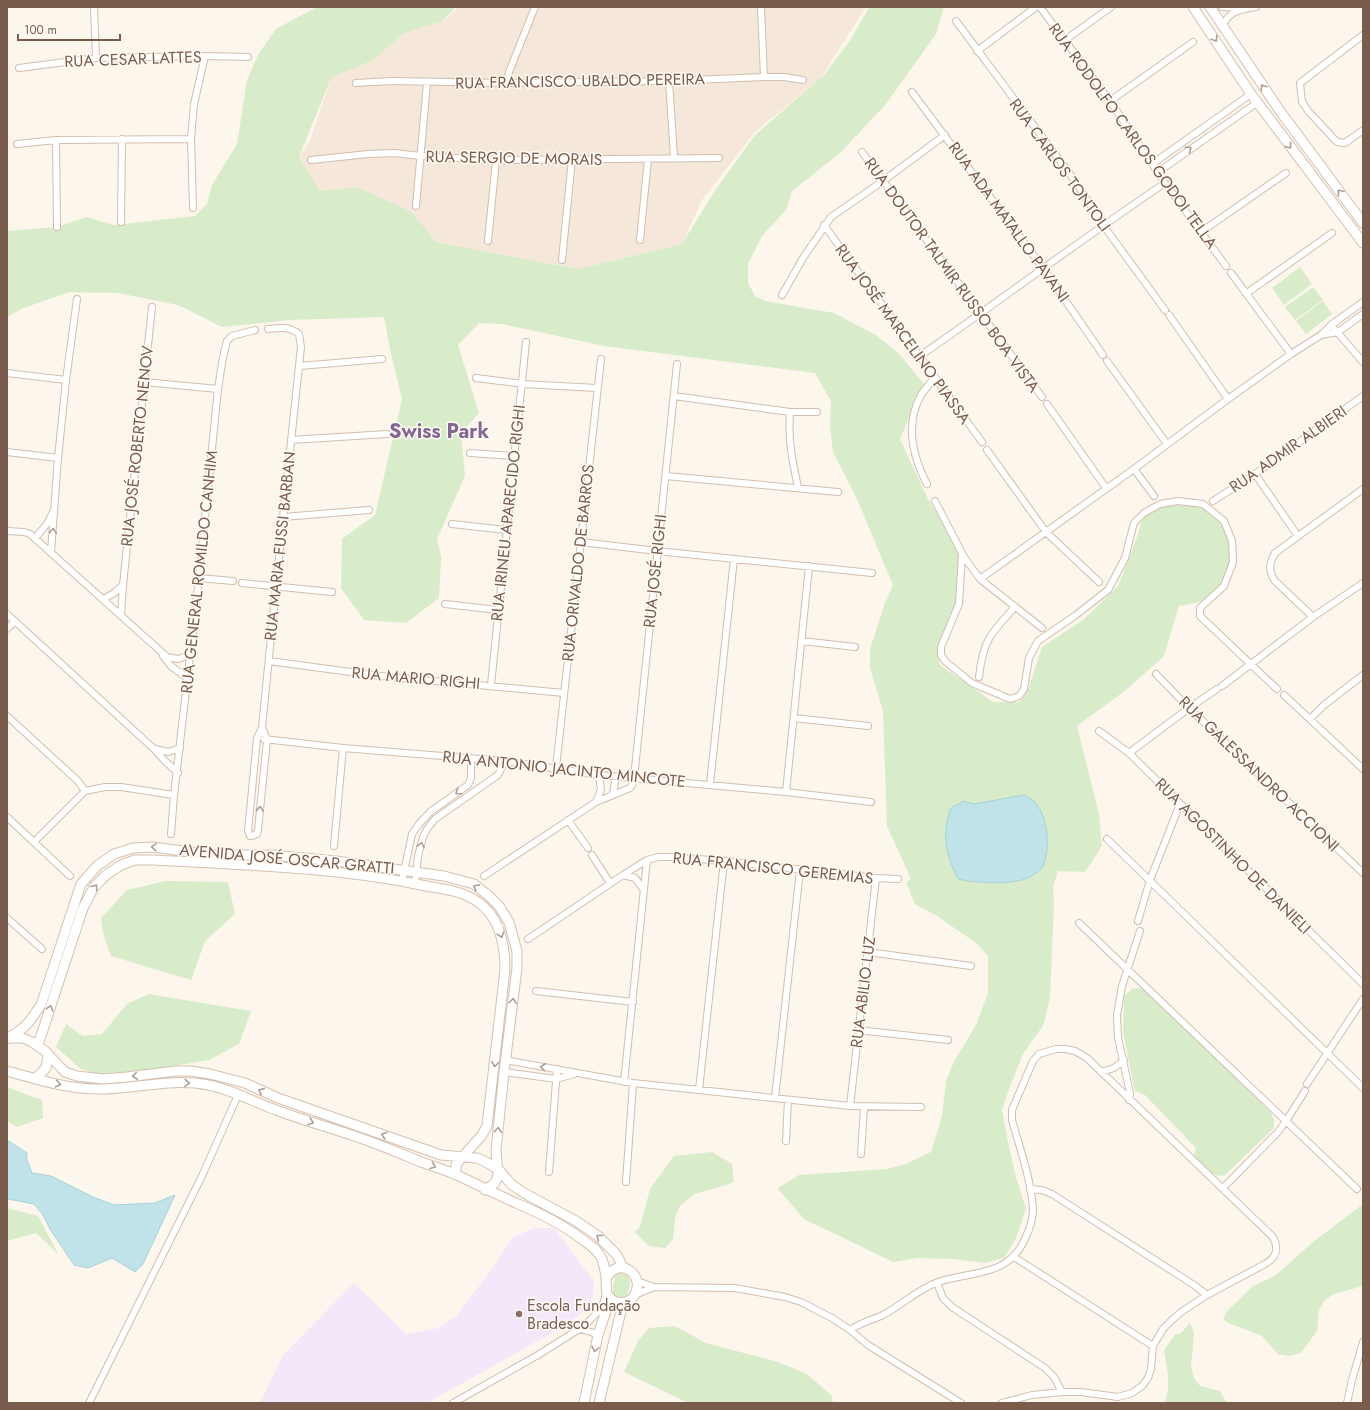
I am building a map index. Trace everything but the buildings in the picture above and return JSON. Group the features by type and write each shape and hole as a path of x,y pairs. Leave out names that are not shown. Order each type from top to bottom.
{"main road":[{"path":"1193,7 1251,94 1363,244"},
{"path":"1210,7 1222,27 1280,111 1363,223"},
{"name":"AVENIDA JOSÉ OSCAR GRATTI","path":"8,1038 30,1022 43,1001 81,884 97,866 114,854 133,848 153,847 221,856 272,855 403,869 457,878 474,884 499,906 509,922 517,951 517,968 505,1060 496,1150 498,1169"},
{"name":"AVENIDA JOSÉ OSCAR GRATTI","path":"38,1045 83,908 94,887 106,875 121,865 135,860 154,860 335,871 402,881 463,893 479,902 496,923 501,934 505,951 506,970 487,1126 482,1135 461,1157"},
{"path":"8,1038 23,1038 38,1045 66,1072 84,1078 103,1079 176,1071 191,1071 221,1076 245,1083 278,1098 441,1155 477,1158 498,1169 512,1185 524,1193 576,1221 598,1236 616,1254 622,1268"},
{"path":"35,1079 46,1068 48,1056"},
{"path":"7,1071 35,1079 82,1089 128,1088 175,1082 192,1082 217,1087 276,1110 369,1141 456,1175 485,1190 544,1215 572,1232 597,1252 602,1259 608,1296 598,1335 584,1403"},
{"path":"456,1175 456,1165 461,1157"},
{"path":"485,1190 495,1183 498,1176 498,1169"},
{"path":"606,1279 612,1271 627,1268 632,1271 637,1281 637,1290 632,1299 623,1303 617,1302 608,1296"},
{"path":"599,1403 623,1303"}],"street":[{"path":"94,7 96,58"},
{"path":"508,83 509,72 535,7"},
{"path":"761,7 764,77"},
{"path":"978,51 1036,7"},
{"name":"RUA RODOLFO CARLOS GODOI TELLA","path":"1040,7 1110,101 1165,183 1226,266"},
{"path":"1065,40 1111,7"},
{"path":"1222,7 1253,8"},
{"path":"1222,27 1230,14 1253,8"},
{"name":"RUA CARLOS TONTOLI","path":"956,21 1075,181 1103,225 1167,312 1228,399"},
{"path":"1363,35 1300,83 1302,102 1309,112 1337,142 1345,143 1363,130"},
{"path":"1110,101 1193,42"},
{"path":"193,208 191,139 194,104 205,56"},
{"name":"RUA CESAR LATTES","path":"19,68 96,58 205,56 248,57"},
{"name":"RUA FRANCISCO UBALDO PEREIRA","path":"356,83 392,81 427,83 508,83 764,77 803,80"},
{"path":"669,80 674,158"},
{"path":"416,206 427,83"},
{"name":"RUA ADA MATALLO PAVANI","path":"912,92 1043,268 1103,355"},
{"path":"1152,164 1251,94"},
{"path":"1158,172 1258,102"},
{"path":"782,295 803,258 824,225 831,217 945,135"},
{"path":"18,144 56,140 191,139"},
{"path":"56,140 57,227"},
{"path":"121,222 122,140"},
{"name":"RUA DOUTOR TALMIR RUSSO BOA VISTA","path":"862,152 1042,397"},
{"name":"RUA SERGIO DE MORAIS","path":"311,160 368,154 395,153 420,156 496,160 648,160 674,158 718,158"},
{"path":"562,260 572,159"},
{"path":"488,241 496,160"},
{"path":"640,240 648,160"},
{"path":"1201,232 1286,173"},
{"path":"920,356 981,314 1103,225 1165,183"},
{"name":"RUA JOSÉ MARCELINO PIASSA","path":"824,225 982,442"},
{"path":"1246,293 1332,233"},
{"path":"1231,274 1291,354"},
{"path":"51,552 66,380 77,299"},
{"path":"980,578 1134,469 1291,354 1321,335 1331,325 1363,302"},
{"name":"RUA JOSÉ ROBERTO NENOV","path":"121,616 152,307"},
{"path":"1321,335 1338,332 1363,314"},
{"path":"1331,325 1363,362"},
{"path":"268,329 288,328 299,334 301,347 300,366 382,359"},
{"name":"RUA GENERAL ROMILDO CANHIM","path":"171,834 218,389 223,357 227,341 232,336 255,330"},
{"name":"RUA IRINEU APARECIDO RIGHI","path":"491,685 526,342"},
{"name":"RUA ORIVALDO DE BARROS","path":"556,768 601,359"},
{"path":"1107,361 1167,444"},
{"name":"RUA JOSÉ RIGHI","path":"634,778 677,364"},
{"name":"RUA MARIA FUSSI BARBAN","path":"262,727 267,740 258,830 257,834 250,836 248,831 257,739 262,727 291,440 300,366"},
{"path":"7,373 66,380"},
{"path":"476,378 522,384 597,388"},
{"path":"927,484 918,467 914,452 913,422 921,396 934,378"},
{"path":"144,382 218,389"},
{"path":"674,396 790,412 817,412"},
{"name":"RUA ADMIR ALBIERI","path":"1213,501 1255,474 1363,396"},
{"name":"RUA DOUTOR TALMIR RUSSO BOA VISTA","path":"1047,404 1106,488"},
{"path":"790,412 788,435 798,487"},
{"path":"291,440 387,434"},
{"path":"987,450 1046,532 1098,582"},
{"path":"7,452 58,458"},
{"path":"470,453 514,456"},
{"path":"1134,469 1154,496"},
{"path":"1255,474 1298,536"},
{"path":"666,476 798,487 838,492"},
{"path":"1313,617 1275,581 1271,575 1270,561 1276,553 1363,489"},
{"path":"936,501 962,554 980,578 1042,628"},
{"path":"962,554 959,604 941,647 942,655 946,662 972,683 1010,699 1019,696 1024,689 1029,658 1038,642 1108,590 1125,558 1134,523 1144,513 1160,504 1178,501 1203,504 1224,521 1232,541 1234,562 1224,586 1200,608 1200,616 1277,689"},
{"path":"35,538 47,524 54,510"},
{"path":"283,517 369,510"},
{"path":"452,524 506,530"},
{"path":"7,531 24,532 30,534 167,657 178,659 190,654"},
{"path":"581,542 872,573"},
{"path":"710,784 734,559"},
{"path":"786,792 809,566"},
{"path":"199,578 233,581"},
{"path":"242,583 332,592"},
{"path":"1128,753 1252,664 1313,617 1363,583"},
{"path":"104,600 114,594 123,585"},
{"path":"445,604 498,610"},
{"path":"979,677 981,658 991,633 1015,607"},
{"path":"7,614 153,748 164,761 178,773"},
{"path":"7,629 15,621"},
{"path":"802,641 855,647"},
{"path":"157,649 171,666 187,678"},
{"name":"RUA MARIO RIGHI","path":"269,661 380,676 491,685 564,693"},
{"name":"RUA GALESSANDRO ACCIONI","path":"1156,674 1189,708 1363,873"},
{"path":"1310,719 1324,705 1363,676"},
{"path":"1284,695 1363,769"},
{"path":"7,716 78,781 85,791"},
{"path":"794,718 868,726"},
{"name":"RUA AGOSTINHO DE DANIELI","path":"1100,730 1128,753 1363,984"},
{"name":"RUA ANTONIO JACINTO MINCOTE","path":"257,739 343,748 505,761 599,775 710,784 871,802"},
{"path":"153,748 168,752 180,748"},
{"path":"334,846 343,748"},
{"path":"402,881 403,869 412,834 430,812 468,785 471,778 471,759"},
{"path":"415,884 418,856 427,829 435,819 498,775 505,761"},
{"path":"596,802 600,790 599,775"},
{"path":"613,794 616,776"},
{"path":"484,876 596,802 630,788 634,778"},
{"path":"34,842 85,791 105,787 174,795"},
{"path":"1138,921 1150,880 1180,804"},
{"path":"7,818 70,876"},
{"path":"568,820 588,848"},
{"path":"1108,839 1363,1088"},
{"path":"592,855 610,883"},
{"name":"RUA FRANCISCO GEREMIAS","path":"528,939 610,883 648,860 658,857 724,861 876,878 898,879"},
{"path":"624,1082 648,860"},
{"path":"699,1090 724,861"},
{"path":"775,1098 800,870"},
{"path":"623,875 635,878 644,890"},
{"name":"RUA ABILIO LUZ","path":"850,1106 876,878"},
{"path":"7,918 42,949"},
{"path":"1079,923 1357,1189"},
{"path":"1129,1100 1130,1093 1118,1038 1117,1015 1120,995 1140,931"},
{"path":"868,952 971,966"},
{"path":"536,991 632,1002"},
{"path":"1307,1084 1363,999"},
{"path":"858,1030 948,1040"},
{"path":"850,1330 858,1325 883,1315 911,1297 937,1283 997,1269 1014,1257 1023,1244 1030,1229 1033,1210 1030,1190 1012,1120 1012,1110 1033,1061 1039,1054 1047,1051 1066,1049 1075,1051 1087,1058 1273,1237 1277,1252 1272,1260 1208,1295 1181,1312 1172,1320 1163,1329 1153,1346 1152,1363 1148,1378 1142,1386 1132,1393 1118,1397 1081,1392 1062,1392 1032,1395 1002,1403"},
{"path":"505,1060 624,1082 850,1106 921,1107"},
{"path":"1101,1072 1114,1068 1124,1060"},
{"path":"549,1172 557,1069"},
{"path":"504,1072 556,1079 576,1073"},
{"path":"626,1182 633,1083"},
{"path":"1223,1188 1278,1132 1305,1091"},
{"path":"89,1403 202,1176 238,1095"},
{"path":"786,1141 788,1100"},
{"path":"861,1154 864,1107"},
{"path":"1030,1190 1042,1190 1052,1194 1208,1295"},
{"path":"1014,1257 1153,1346"},
{"path":"637,1281 654,1287 735,1288 785,1297 802,1302 832,1318 850,1330 868,1345 961,1403"},
{"path":"937,1283 943,1298 952,1308 1045,1368 1054,1377 1062,1392"},
{"path":"635,1295 654,1287"},
{"path":"453,1403 581,1329 602,1308 608,1296"},
{"path":"581,1329 598,1335"},
{"path":"1347,1403 1363,1342"}],"shaded area":[{"path":"459,7 866,7 820,79 755,132 702,200 682,244 578,269 436,242 412,212 358,187 320,191 299,157 310,141 331,78 371,61 402,35 421,27 442,22"},
{"name":"Escola Fundação Bradesco","path":"534,1228 554,1228 594,1281 593,1296 585,1311 557,1330 427,1403 260,1403 283,1355 354,1283 406,1334 439,1328 455,1317 490,1272 513,1237"}],"green space":[{"path":"317,7 456,7 442,22 421,27 402,35 371,61 331,78 299,157 320,191 358,187 412,212 436,242 578,269 682,244 714,192 755,135 824,75 851,39 869,7 944,7 936,34 886,104 839,154 792,191 786,210 762,236 748,264 748,283 755,296 765,301 834,313 876,335 900,355 924,384 900,439 927,497 958,550 959,604 937,647 940,665 993,702 1020,702 1028,690 1042,647 1083,620 1118,586 1136,540 1144,513 1178,501 1203,504 1224,521 1233,562 1224,586 1200,602 1179,606 1164,656 1126,690 1077,726 1099,814 1102,846 1085,872 1058,871 1053,887 1054,903 1050,997 1044,1024 1023,1054 1002,1110 1016,1177 1026,1209 1016,1238 1004,1258 985,1263 953,1259 918,1258 893,1262 805,1220 778,1188 799,1175 887,1169 906,1164 931,1152 942,1116 946,1080 955,1060 976,1025 988,993 988,956 976,943 937,916 915,904 906,882 911,879 887,826 883,711 870,668 870,649 885,603 893,585 857,499 833,452 830,428 831,401 815,373 604,346 502,324 479,323 458,345 479,413 461,433 465,476 437,539 441,557 439,598 406,623 364,620 341,588 342,539 375,515 402,399 384,317 289,320 222,327 178,305 118,293 69,292 21,309 7,317 7,231 57,227 86,217 114,225 195,216 207,204 212,185 237,144 247,80 259,53 276,29"},
{"path":"1300,267 1312,284 1284,305 1272,288"},
{"path":"1313,287 1323,300 1295,320 1285,307"},
{"path":"1323,301 1332,314 1306,334 1296,321"},
{"path":"166,881 228,882 235,914 205,941 191,980 111,956 103,933 101,918 127,890"},
{"path":"1132,989 1144,989 1271,1113 1274,1120 1274,1128 1225,1175 1216,1175 1208,1170 1194,1155 1196,1148 1145,1095 1135,1091 1123,1033 1124,996"},
{"path":"149,994 251,1011 239,1044 209,1060 109,1077 81,1069 56,1047 66,1024 83,1036 102,1034 127,1004"},
{"path":"7,1087 42,1100 43,1118 17,1127 7,1121"},
{"path":"712,1152 732,1164 734,1182 694,1194 680,1206 675,1218 673,1239 665,1248 649,1246 635,1232 640,1227 650,1189 674,1156"},
{"path":"1363,1204 1363,1286 1334,1294 1325,1300 1319,1310 1317,1331 1301,1353 1289,1356 1278,1354 1262,1336 1228,1323 1223,1319 1227,1311 1253,1286 1276,1275 1313,1242"},
{"path":"7,1208 38,1216 58,1254 36,1233 7,1241"},
{"path":"620,1273 627,1275 630,1285 626,1296 619,1299 613,1295 613,1286 615,1276"},
{"path":"1190,1323 1194,1333 1191,1367 1194,1378 1200,1386 1220,1391 1227,1403 1164,1403 1168,1390 1168,1384 1164,1350 1175,1335 1181,1333"},
{"path":"675,1326 706,1343 778,1362 807,1374 832,1396 833,1403 688,1403 624,1372 638,1341 649,1328"}],"water":[{"path":"1024,795 1033,800 1039,807 1045,823 1047,832 1047,850 1043,866 1038,872 1031,876 1016,881 995,883 974,882 958,879 950,861 946,844 946,827 951,808 964,801 974,804"},
{"path":"7,1140 27,1153 27,1160 32,1173 51,1176 93,1197 114,1205 155,1203 175,1195 143,1264 135,1272 112,1258 88,1268 74,1265 50,1229 43,1215 34,1204 7,1198"}],"place":[{"name":"Escola Fundação Bradesco","path":"519,1314"}],"district":[{"name":"Swiss Park","path":"439,431"}]}
